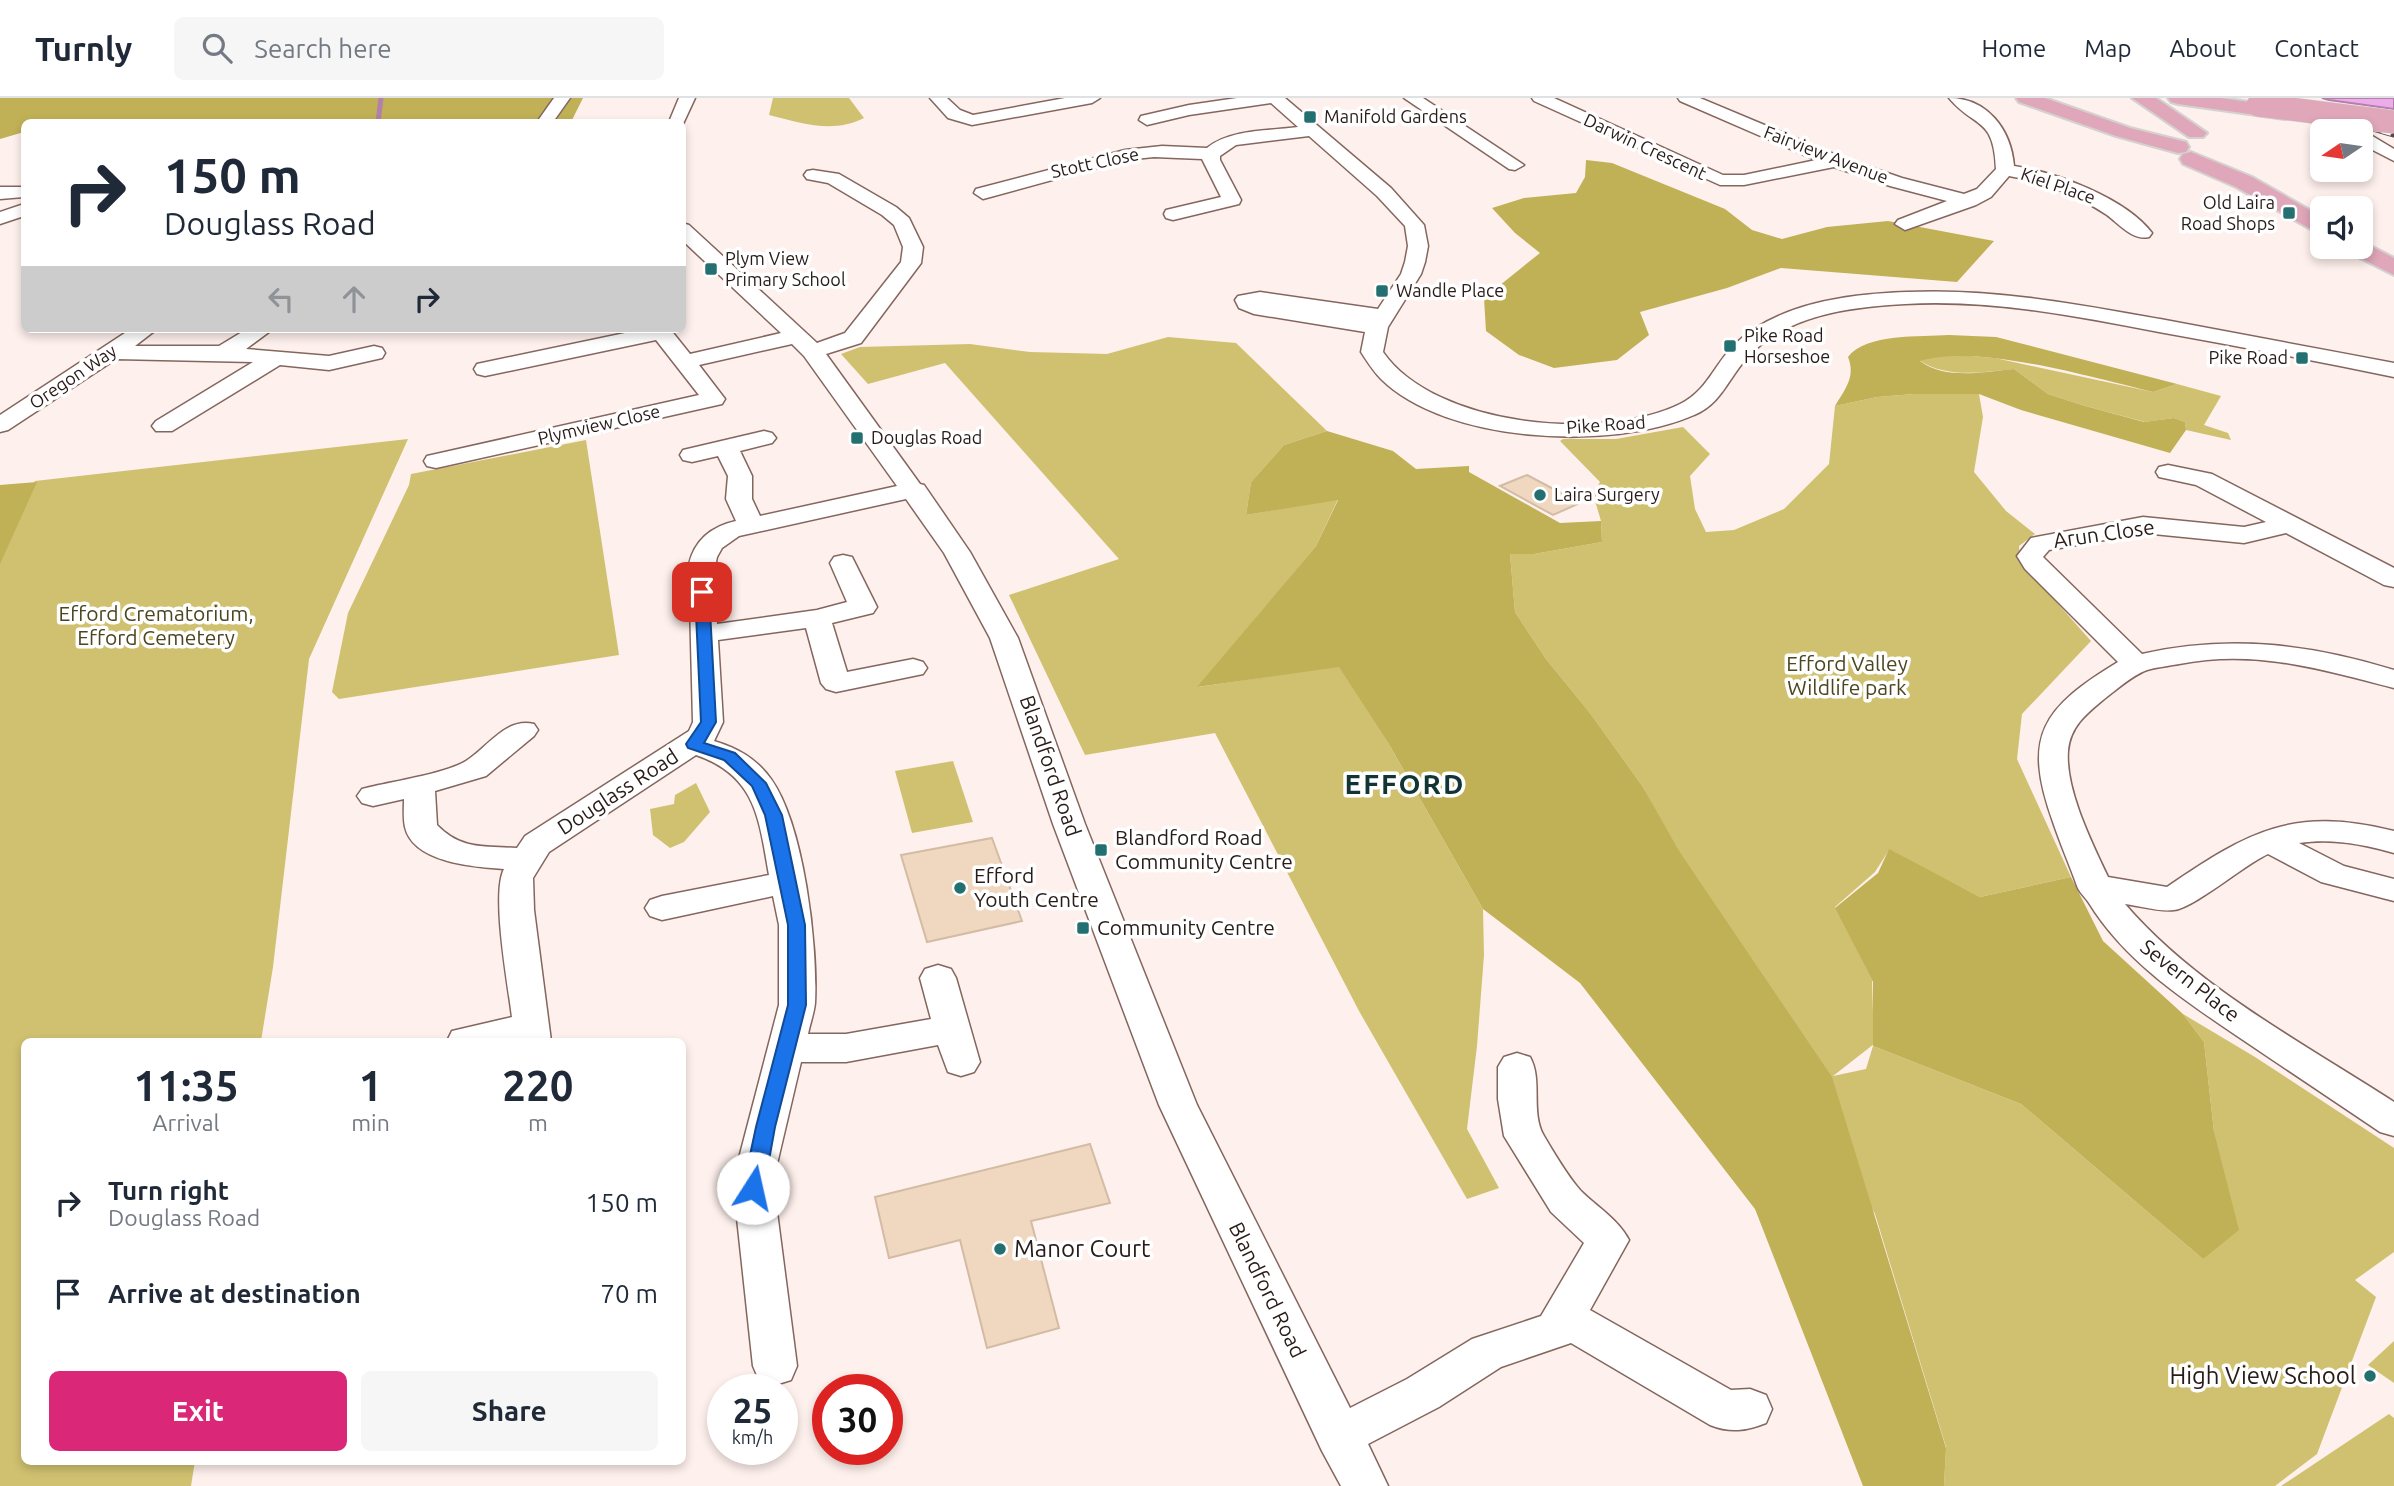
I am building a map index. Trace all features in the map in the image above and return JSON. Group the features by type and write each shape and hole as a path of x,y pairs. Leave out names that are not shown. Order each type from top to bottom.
{"main road":[{"path":"2026,98 2123,132 2192,150"},
{"path":"2143,98 2192,150 2310,219"},
{"path":"2178,98 2394,125"},
{"path":"2212,98 2394,125"},
{"path":"2373,256 2394,268"}],"street":[{"path":"547,119 562,98"},
{"path":"678,119 687,98"},
{"path":"938,98 954,114 972,120 1092,98"},
{"path":"1147,120 1189,110 1273,98 1314,130 1384,192 1414,225 1418,246 1411,274 1380,321"},
{"path":"1412,98 1515,165"},
{"name":"Darwin Crescent","path":"1540,98 1720,180 1744,180 1835,161"},
{"name":"Fairview Avenue","path":"1686,98 1835,161 1896,182 1969,201"},
{"path":"1905,224 1969,201 1990,189 2005,170 2003,141 1994,127 1957,98"},
{"name":"Stott Close","path":"983,193 1018,185 1041,175 1131,154 1211,154 1224,143 1236,140 1314,130"},
{"path":"2373,144 2394,156"},
{"path":"1151,207 1176,220 1238,205 1211,154"},
{"name":"Kiel Place","path":"2005,170 2042,177 2087,194 2105,203 2142,233"},
{"path":"684,362 805,344 837,345 853,338 911,263 913,247 902,222 889,211 833,178 813,175"},
{"path":"0,193 21,192"},
{"path":"0,218 21,211"},
{"name":"Blandford Road","path":"686,233 805,344 915,490 957,552 1004,638 1069,824 1178,1105 1338,1436 1365,1486"},
{"name":"Pike Road","path":"1380,321 1372,352 1391,377 1412,391 1436,404 1482,419 1555,429 1629,427 1668,417 1711,396 1732,360 1744,347 1768,330 1832,307 1906,298 1942,297 2018,302 2394,370"},
{"path":"1260,298 1380,321 1254,308 1246,304 1245,300 1260,298"},
{"name":"Oregon Way","path":"0,425 140,333"},
{"path":"224,352 255,333"},
{"name":"Plymview Close","path":"485,369 651,333"},
{"name":"Plymview Close","path":"436,461 714,399 662,333"},
{"path":"110,352 224,352 329,363 374,353"},
{"path":"164,426 276,358"},
{"path":"692,455 764,438"},
{"path":"726,449 740,476 739,499 751,525"},
{"path":"2168,472 2203,478 2394,579"},
{"name":"Douglass Road","path":"533,1033 517,910 516,878 537,844 703,735 708,722 702,555 712,541 731,530 915,490"},
{"name":"Arun Close","path":"2136,664 2034,563 2030,556 2033,549 2040,544 2143,525 2244,535 2291,524"},
{"path":"704,634 817,618 863,607 843,563"},
{"path":"817,618 836,683 913,668"},
{"name":"Severn Place","path":"2394,679 2355,666 2284,653 2250,650 2211,651 2136,664 2091,695 2055,732 2052,776 2093,885 2136,941 2175,974 2228,1012 2394,1121"},
{"path":"373,796 419,786 475,769 523,730"},
{"path":"693,744 729,757 758,783 774,815 796,925 797,1005 753,1181 775,1366"},
{"path":"419,786 421,828 439,847 471,856 526,859"},
{"path":"2136,941 2173,899 2231,859 2290,832 2321,828 2394,842"},
{"path":"2269,841 2333,874 2394,890"},
{"path":"662,908 789,882"},
{"path":"2093,885 2126,893 2173,899"},
{"path":"786,1048 957,1046 938,978"},
{"path":"490,1038 533,1033"},
{"path":"1338,1436 1423,1393 1487,1352 1556,1330 1608,1240 1565,1200 1523,1136 1517,1099 1517,1067"},
{"path":"1564,1317 1726,1410 1750,1409"}],"green space":[{"path":"773,98 849,98 864,118 852,123 829,126 793,121 769,115"},
{"path":"1168,337 1236,343 1327,431 1284,445 1251,482 1246,515 1338,499 1316,546 1198,687 1339,666 1390,746 1483,909 1484,955 1467,1129 1499,1188 1467,1199 1359,1011 1215,733 1085,755 1009,595 1119,559 945,363 868,384 841,354 860,347 970,344 1030,352 1107,354"},
{"path":"1944,354 1995,358 2153,392 2177,384 2221,396 2204,425 2228,433 2231,440 2186,430 2185,422 2174,418 2145,422 2048,394 2014,369 1953,372 1941,370 1919,360"},
{"name":"Efford Valley Wildlife park","path":"1979,394 1983,417 1974,472 2006,511 2035,534 2019,546 2020,561 2091,641 2022,714 2017,759 2071,877 1980,897 1889,850 1875,872 1835,907 1872,980 1874,1044 1833,1076 1866,1069 1873,1046 2021,1104 2203,1259 2214,1132 2204,1042 2183,1014 2255,1057 2394,1148 2394,1252 2355,1280 2376,1297 2317,1454 2275,1486 1944,1486 1946,1447 1875,1214 1643,787 1590,713 1546,659 1515,612 1510,554 1534,554 1602,542 1601,521 1593,494 1600,482 1560,441 1563,439 1616,439 1683,427 1710,454 1690,476 1695,509 1706,532 1734,530 1784,509 1829,464 1835,406 1877,397"},
{"name":"Efford Crematorium, Efford Cemetery","path":"408,439 309,659 273,967 261,1038 21,1038 21,1465 194,1465 191,1486 0,1486 0,551 35,481"},
{"path":"586,440 619,655 339,699 332,692 348,613 409,485 411,474"},
{"path":"953,761 973,822 912,833 895,771"},
{"path":"696,783 710,812 684,842 670,848 653,835 650,809 674,804 675,795"},
{"path":"2394,1341 2394,1383 2368,1365"},
{"path":"2389,1414 2394,1418 2394,1486 2281,1486"}],"shaded area":[{"path":"0,98 583,98 572,119 21,119 21,133 0,139"},
{"path":"2322,98 2394,98 2394,109 2329,100"},
{"path":"1586,160 1612,163 1725,209 1752,230 1782,239 1827,227 1888,221 1994,241 1957,282 1781,268 1727,288 1640,312 1649,335 1617,360 1554,368 1519,355 1486,331 1484,298 1540,253 1515,233 1492,208 1524,198 1576,193 1585,177"},
{"path":"1949,335 1996,337 2177,384 2153,392 2068,371 2003,359 1972,356 1920,361 1941,371 1953,373 2014,369 2048,394 2144,422 2174,418 2185,422 2186,430 2170,453 2021,410 1979,394 1877,397 1835,406 1850,377 1848,357 1856,349 1880,340"},
{"path":"1327,431 1393,451 1416,469 1469,466 1469,472 1560,523 1601,521 1602,542 1534,554 1510,554 1515,612 1546,659 1590,713 1643,787 1679,851 1832,1077 1946,1448 1944,1486 1863,1486 1755,1209 1580,983 1483,909 1390,746 1339,667 1197,687 1316,546 1338,500 1246,515 1251,482 1284,445"},
{"path":"37,482 0,564 0,485"},
{"path":"1889,849 1980,897 2071,877 2103,941 2183,1014 2204,1042 2214,1132 2239,1230 2203,1259 2021,1104 1873,1046 1873,982 1835,908 1878,873"}],"building":[{"name":"Laira Surgery","path":"1527,475 1580,503 1553,515 1500,486"},
{"name":"Efford Youth Centre","path":"992,838 1022,921 927,942 901,855"},
{"name":"Manor Court","path":"1090,1144 1110,1203 1031,1221 1059,1328 987,1348 960,1240 889,1258 875,1197"}],"waterway":[{"path":"378,119 381,98"}],"railway":[{"path":"2266,98 2394,135"}],"place":[{"name":"Manifold Gardens","path":"1310,117"},
{"name":"Old Laira Road Shops","path":"2289,213"},
{"name":"Plym View Primary School","path":"711,269"},
{"name":"Wandle Place","path":"1382,291"},
{"name":"Pike Road Horseshoe","path":"1730,346"},
{"name":"Pike Road","path":"2302,358"},
{"name":"Douglas Road","path":"857,438"},
{"name":"Laira Surgery","path":"1540,495"},
{"name":"Blandford Road Community Centre","path":"1101,850"},
{"name":"Efford Youth Centre","path":"960,888"},
{"name":"Community Centre","path":"1083,928"},
{"name":"Manor Court","path":"1000,1249"},
{"name":"High View School","path":"2370,1376"}],"district":[{"name":"EFFORD","path":"1405,784"}],"route":[{"path":"702,592 708,722 703,735 693,744 729,757 758,783 774,815 796,925 797,1005 753,1188"}]}
